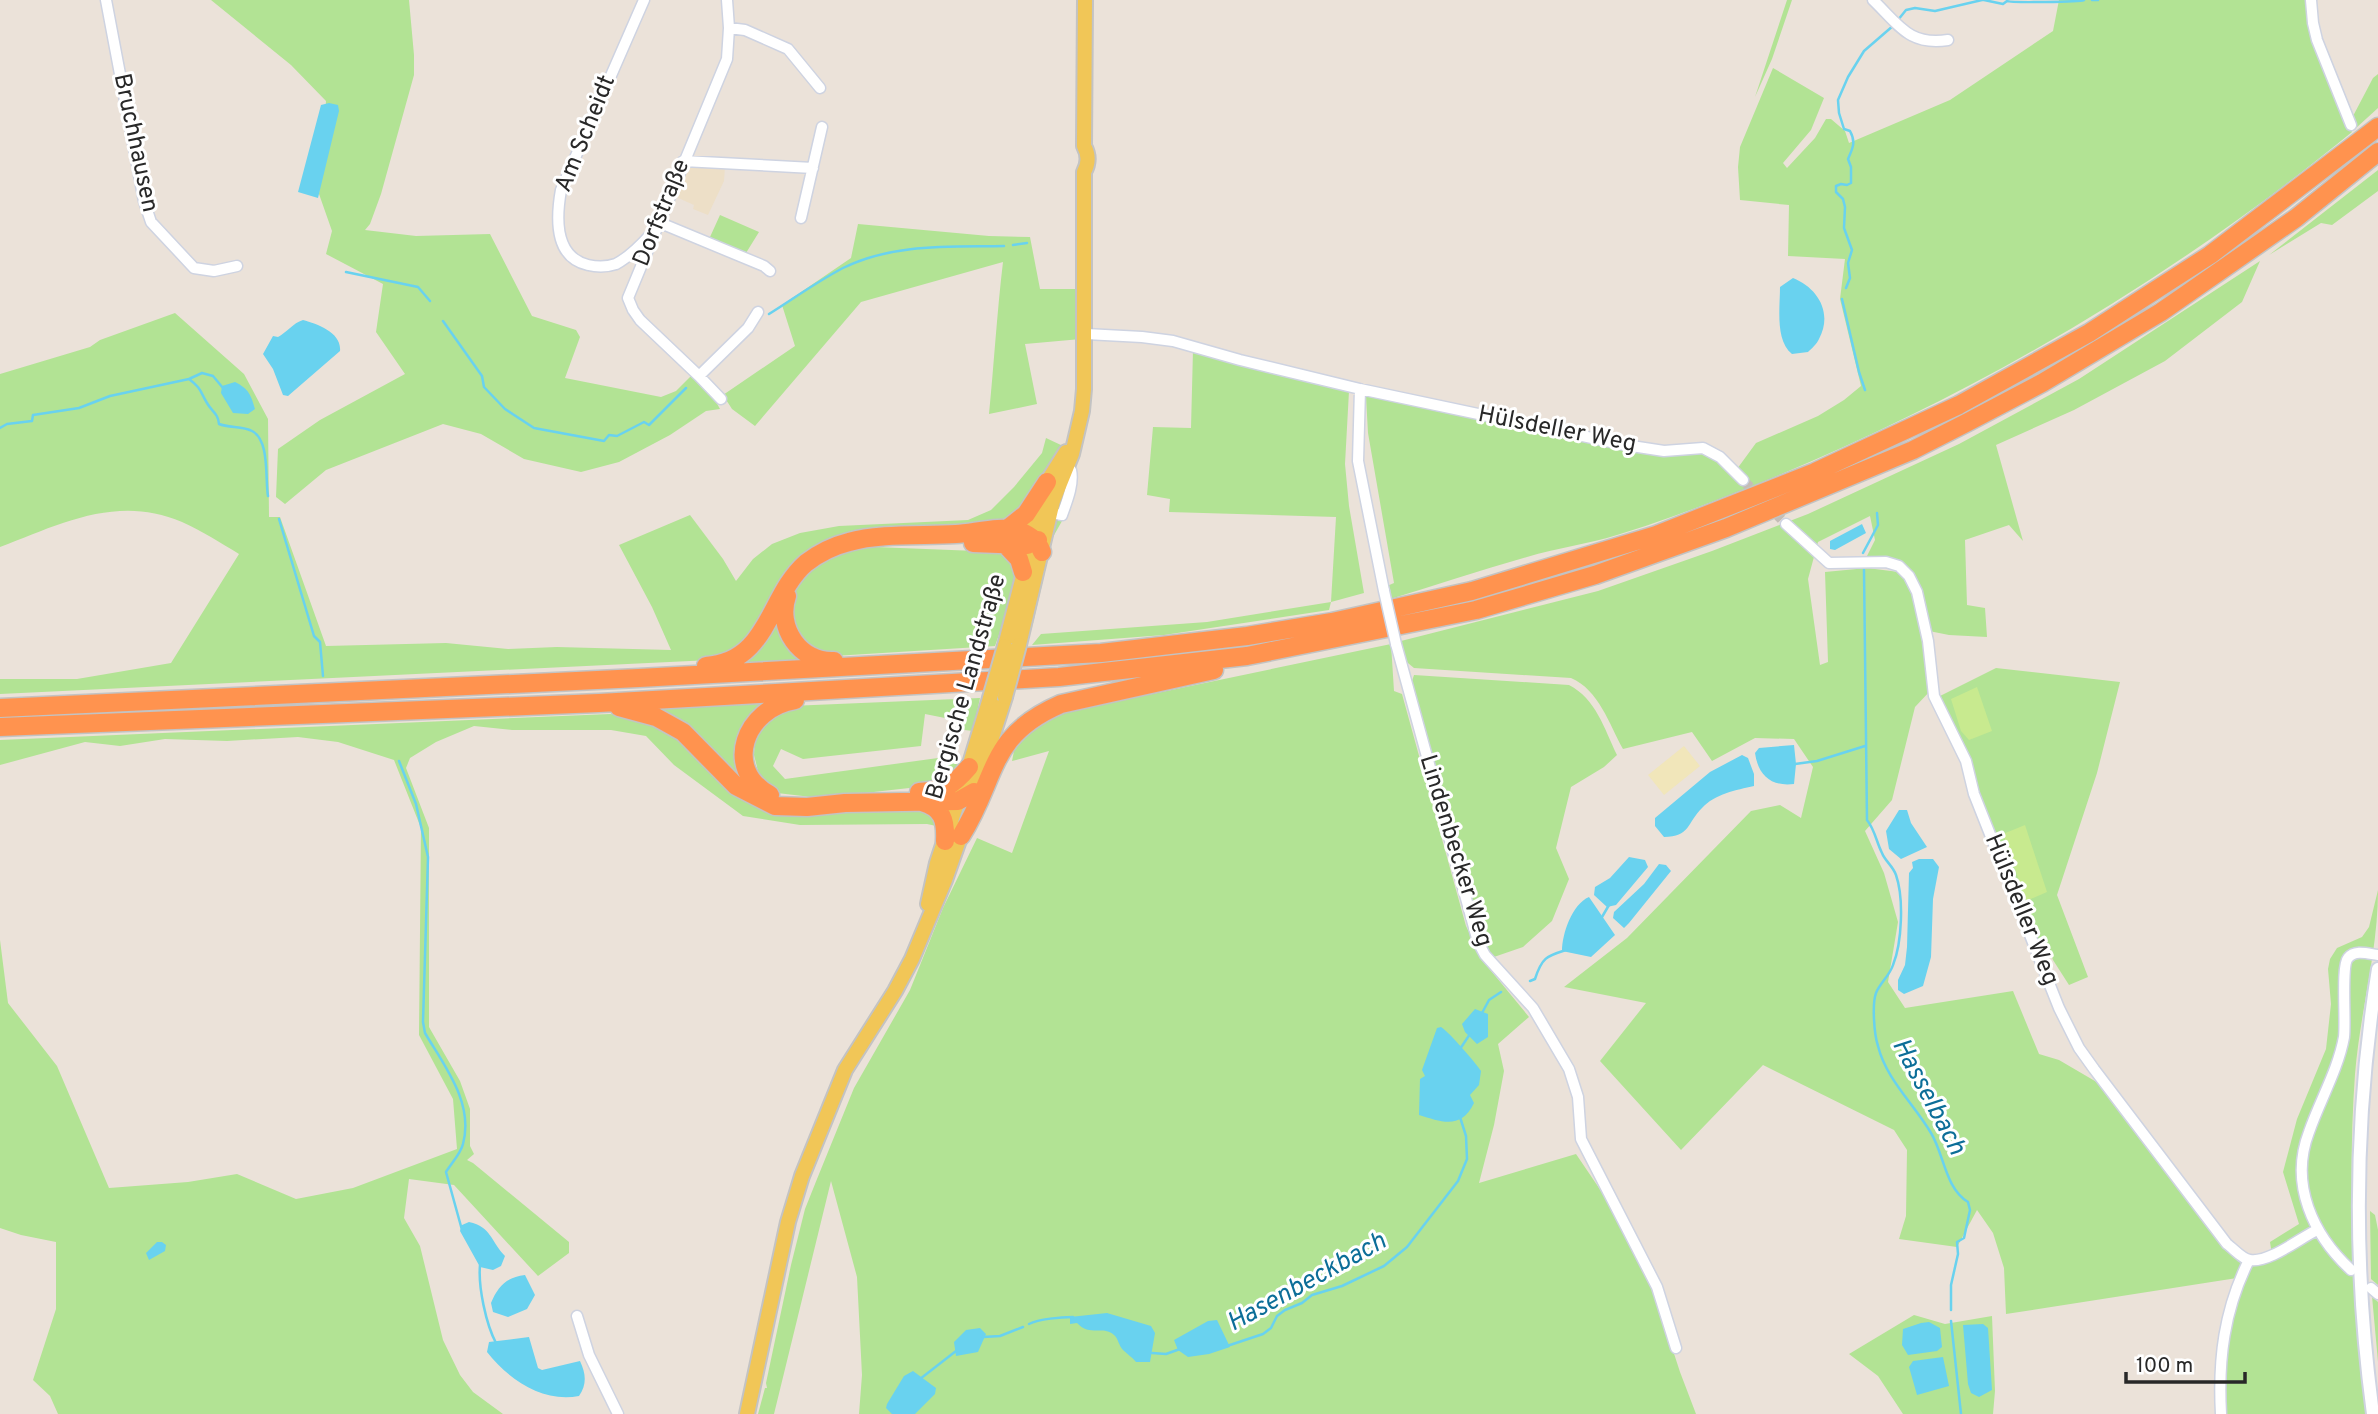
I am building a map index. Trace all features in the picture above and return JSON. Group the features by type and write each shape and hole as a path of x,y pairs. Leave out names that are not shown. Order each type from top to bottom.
{"highway":[{"path":"0,708 864,667 1101,653 1332,622 1472,591 1656,535 1815,472 1959,404 2066,346 2210,256 2378,127"},
{"path":"0,727 599,703 1059,677 1247,656 1476,610 1595,575 1760,515 1913,450 2042,383 2161,312 2296,218 2378,152"},
{"path":"864,667 846,661 828,662 812,657 802,650 787,630 784,620 785,601 792,586 811,565 841,549 870,544 1006,536 1053,477"},
{"path":"639,678 652,670 712,666 745,651 764,632 784,590 797,572 814,557 835,545 863,539 956,534 1006,536 1038,541"},
{"path":"1006,536 1023,572"},
{"path":"922,802 933,806 942,815 945,828 953,838 972,819 990,770 1003,749 1019,729 1040,713 1061,704 1206,673 1247,656"},
{"path":"862,690 786,702 774,706 758,717 748,734 744,754 748,772 756,785 769,795 796,803 857,798 940,790 953,785 969,767"},
{"path":"599,703 656,717 683,732 736,786 775,806 958,802 974,792"}],"main road":[{"name":"Bergische Landstraße","path":"953,838 958,802 989,698 1012,645 1053,477 1073,443 1082,411 1086,334 1084,172 1079,165 1079,153 1084,146 1085,0"},
{"name":"Bergische Landstraße","path":"747,1414 788,1222 802,1177 840,1080 906,973 927,920 932,881 974,792 1005,697 1023,572 1050,513 1053,477"},
{"path":"1050,513 1045,507 1053,477"},
{"path":"2373,1414 2363,1322 2358,1195 2364,1078 2378,969"}],"street":[{"name":"Bruchhausen","path":"106,0 144,201 151,222 194,268 214,271 237,266"},
{"name":"Am Scheidt","path":"644,0 561,190 559,234 566,252 578,261 597,267 614,265 626,257 657,226"},
{"name":"Dorfstraße","path":"721,399 640,320 629,303 629,292 727,59 727,0"},
{"path":"1873,0 1914,38 1924,42 1948,40"},
{"path":"2311,0 2317,40 2351,125"},
{"path":"729,28 745,30 788,49 812,71 821,88"},
{"path":"801,218 822,127"},
{"path":"683,161 813,168"},
{"path":"657,226 764,266 770,271"},
{"path":"699,376 748,328 758,313"},
{"name":"Hülsdeller Weg","path":"1086,334 1173,341 1360,389 1625,445 1664,451 1703,448 1720,457 1743,480"},
{"name":"Lindenbecker Weg","path":"1360,389 1358,461 1384,591 1396,644 1478,942 1485,955 1533,1008 1569,1069 1578,1097 1581,1139 1657,1287 1676,1348"},
{"name":"Hülsdeller Weg","path":"1786,524 1829,563 1886,562 1899,566 1909,576 1917,592 1928,640 1936,702 1966,761 1974,794 2069,1030 2094,1069 2227,1244 2249,1260"},
{"path":"2351,1270 2332,1252 2317,1230 2305,1197 2303,1158 2308,1134 2343,1041 2346,997 2344,967 2347,958 2362,952 2378,955"},
{"path":"2221,1414 2220,1352 2228,1318 2249,1260 2268,1257 2317,1230"},
{"path":"578,1316 589,1355 618,1414"}],"shaded area":[{"path":"689,164 725,167 724,181 708,215 693,209 694,205 676,197"}],"green space":[{"path":"211,0 409,0 414,75 381,194 370,224 365,230 416,236 490,234 532,316 576,330 580,337 565,378 661,397 676,391 692,375 714,398 720,409 706,411 670,435 619,462 581,472 524,459 481,434 443,424 326,470 285,504 276,497 278,449 320,420 405,374 376,332 383,284 326,254 332,231 319,194 326,101 291,65"},
{"path":"1787,0 1792,0 1772,59 1755,97"},
{"path":"2059,0 2307,0 2312,41 2352,132 2275,193 2195,250 2113,303 2029,353 1855,442 1667,519 1606,538 1509,562 1387,600 1387,586 1394,583 1368,433 1366,397 1373,395 1500,423 1705,452 1737,469 1756,443 1818,416 1861,386 1840,299 1845,259 1788,256 1789,205 1740,200 1740,147 1773,68 1824,98 1811,130 1783,163 1787,168 1815,138 1826,119 1831,119 1845,131 1849,143 1950,100 2053,31"},
{"path":"2378,74 2378,108 2356,128 2352,118 2373,78"},
{"path":"2378,170 2378,191 2332,225 2321,223 2269,255"},
{"path":"720,215 759,232 746,253 710,237"},
{"path":"858,224 1030,237 1040,289 1080,289 1081,339 1025,344 1037,404 989,414 1003,262 861,302 755,426 732,409 723,395 795,346 782,305 851,258"},
{"path":"2260,261 2242,302 2165,361 2074,410 1996,445 2023,541 2009,525 1965,540 1967,605 1985,608 1987,637 1929,631 1915,578 1867,556 1875,540 1870,516 1818,542 1808,579 1820,665 1828,662 1825,572 1867,568 1899,572 1911,587 1925,644 1931,690 1915,707 1892,800 1865,831 1884,873 1898,922 1888,982 1905,1008 2013,991 2039,1054 2059,1060 2100,1084 2239,1258 2241,1265 2237,1278 2006,1314 2004,1268 1993,1233 1977,1210 1957,1247 1899,1239 1906,1216 1907,1150 1894,1130 1763,1065 1681,1150 1600,1061 1646,1003 1564,987 1627,938 1751,811 1780,805 1801,818 1813,767 1794,739 1755,738 1712,761 1692,732 1623,749 1596,699 1581,683 1571,678 1414,668 1403,659 1401,641 1598,591 1808,514 1959,444 2079,379"},
{"path":"175,313 244,374 268,419 269,517 280,517 326,646 446,643 508,649 557,647 671,650 619,545 690,515 736,581 753,559 772,544 800,533 839,526 968,520 991,510 1014,487 1042,453 1046,438 1063,446 1016,520 825,547 750,640 711,660 0,694 0,679 77,679 171,663 239,554 182,522 158,514 135,511 90,515 0,547 0,374 90,347 100,340"},
{"path":"1193,350 1349,391 1345,464 1349,506 1364,593 1331,602 1336,517 1169,512 1170,499 1147,495 1153,427 1191,428"},
{"path":"1054,521 1062,521 1053,537 1031,632"},
{"path":"875,547 1002,552 1017,569 1013,595 995,646 834,656 810,649 790,620 792,596 799,582 807,572 828,559"},
{"path":"1331,602 1329,610 1164,635 1032,645 1041,634 1207,622"},
{"path":"780,608 810,660 728,664"},
{"path":"1391,644 1394,691 1402,694 1466,926 1483,961 1529,1017 1498,1044 1504,1071 1479,1183 1576,1154 1618,1216 1651,1283 1696,1414 859,1414 862,1375 857,1277 831,1181 774,1414 758,1414 767,1388 805,1209 854,1088 910,990 943,908 977,838 1012,853 1049,751 1012,761 1014,751 1042,717"},
{"path":"1996,668 2120,682 2097,773 2057,895 2088,977 2069,985 2053,960 2047,943 2036,944 1938,697"},
{"path":"1414,675 1569,685 1593,706 1617,755 1604,767 1571,787 1556,848 1569,879 1552,921 1523,947 1491,958 1474,923 1410,687"},
{"path":"1977,687 1992,731 1969,740 1961,731 1951,699"},
{"path":"980,698 973,731 956,729 955,720 925,714 921,746 803,759 781,749 773,766 785,779 938,758 959,765 945,784 820,798 777,793 766,784 758,771 754,755 755,738 760,728 790,706"},
{"path":"768,703 746,722 752,788 647,710"},
{"path":"610,714 640,718 681,738 755,801 923,811 932,813 941,827 927,824 800,825 743,816 674,765 646,736 611,730 512,730 474,726 436,742 410,758 406,768 429,828 429,1027 460,1081 470,1109 470,1146 474,1154 467,1160 569,1242 569,1253 538,1276 454,1185 409,1179 404,1218 420,1246 443,1340 460,1375 473,1392 503,1414 58,1414 50,1396 33,1380 56,1309 56,1242 0,1228 0,940 8,1003 57,1066 109,1188 188,1182 237,1174 296,1199 353,1188 457,1149 453,1099 419,1035 421,828 394,760 338,742 298,737 227,741 165,739 120,746 85,742 0,765 0,740"},
{"path":"2025,825 2047,892 2026,901 2003,834"},
{"path":"2378,890 2375,936 2355,1074 2352,1159 2355,1287 2367,1414 2226,1414 2228,1338 2243,1283 2252,1266 2273,1261 2270,1242 2299,1224 2283,1172 2297,1119 2326,1049 2331,1004 2328,969 2330,959 2337,948 2362,937 2369,927"},
{"path":"2370,1211 2375,1215 2378,1230 2378,1285 2371,1279"},
{"path":"2372,1296 2378,1302 2378,1362"},
{"path":"1914,1315 1945,1324 1992,1316 1995,1391 1993,1414 1903,1414 1878,1376 1849,1354"}],"sand":[{"path":"1684,746 1700,766 1664,795 1648,775"}],"water":[{"path":"321,105 338,105 339,111 318,198 298,192"},
{"path":"1793,278 1802,282 1816,295 1824,311 1824,320 1823,329 1814,346 1808,352 1792,354 1783,341 1779,314 1780,287"},
{"path":"303,320 333,334 340,345 340,351 288,396 283,395 273,369 263,354 273,336 278,337"},
{"path":"235,382 249,393 252,400 255,409 248,414 233,413 221,393 222,386"},
{"path":"1862,524 1866,533 1835,550 1830,549 1830,541"},
{"path":"1794,745 1794,784 1779,784 1767,778 1757,761 1755,753 1759,748"},
{"path":"1742,755 1748,758 1754,774 1754,786 1713,799 1683,832 1664,837 1655,826 1655,818 1710,772"},
{"path":"1899,810 1907,810 1911,823 1927,847 1901,859 1889,849 1886,831"},
{"path":"1629,857 1645,860 1648,867 1616,905 1607,907 1594,895 1595,887 1610,878"},
{"path":"1933,859 1939,867 1933,899 1931,957 1923,986 1904,994 1898,990 1898,980 1905,965 1907,947 1909,873 1913,868 1912,862"},
{"path":"1659,864 1666,865 1671,871 1624,928 1613,918 1614,912 1644,884"},
{"path":"1589,897 1615,935 1591,957 1562,951 1569,920 1578,906"},
{"path":"1475,1009 1488,1014 1488,1037 1477,1044 1465,1032 1462,1024"},
{"path":"1441,1027 1481,1071 1479,1085 1470,1095 1474,1103 1469,1112 1457,1121 1450,1122 1419,1115 1420,1079 1425,1076 1422,1070 1437,1028"},
{"path":"469,1222 482,1227 505,1256 501,1266 493,1270 480,1267 460,1231 462,1225"},
{"path":"157,1242 166,1245 165,1251 149,1260 146,1253"},
{"path":"525,1275 535,1295 527,1309 508,1317 493,1312 491,1303 500,1287 508,1280"},
{"path":"1107,1313 1151,1326 1155,1333 1150,1362 1136,1362 1110,1332 1087,1329 1077,1323 1070,1324 1070,1317"},
{"path":"1217,1320 1230,1347 1188,1357 1178,1350 1174,1340 1208,1321"},
{"path":"1929,1322 1940,1328 1942,1347 1937,1351 1908,1355 1902,1345 1903,1329"},
{"path":"1983,1324 1988,1328 1992,1390 1979,1397 1971,1393 1968,1384 1963,1325"},
{"path":"980,1328 986,1334 978,1352 956,1356 954,1342 966,1330"},
{"path":"529,1337 538,1368 542,1370 580,1361 585,1379 579,1396 540,1393 516,1380 487,1352 489,1342"},
{"path":"1943,1357 1949,1386 1917,1395 1909,1367 1913,1361"},
{"path":"913,1371 936,1388 935,1394 915,1414 892,1414 886,1408 887,1404 904,1376"}],"waterway":[{"name":"Hasselbach","path":"1898,20 1906,10 1915,8 1935,11 1982,0"},
{"name":"Hasselbach","path":"1984,0 2003,4 2007,1 2084,0"},
{"name":"Hasselbach","path":"2092,0 2098,0"},
{"name":"Hasselbach","path":"1846,288 1850,278 1848,263 1852,250 1844,228 1845,207 1843,199 1836,192 1836,186 1851,183 1848,159 1853,142 1850,131 1844,129 1838,100 1864,51 1894,25"},
{"path":"1013,245 1027,243"},
{"path":"769,314 843,268 882,254 922,248 1004,246"},
{"path":"346,272 418,287 430,301"},
{"name":"Hasselbach","path":"1842,299 1865,390"},
{"path":"443,321 482,376 484,387 505,409 534,428 604,441 609,435 617,436 644,422 649,425 686,388"},
{"path":"0,428 7,424 32,421 33,415 79,408 110,396 189,379 202,373 213,376 223,388"},
{"path":"189,379 200,390 219,424 248,429 258,436 266,460 268,496"},
{"name":"Hasselbach","path":"1863,553 1878,525 1877,513"},
{"path":"279,519 314,636 320,642 323,676"},
{"name":"Hasselbach","path":"1864,570 1867,820 1883,856 1896,875 1901,908 1896,956 1892,969 1875,998 1875,1027 1878,1046 1887,1069 1931,1133 1954,1188 1968,1202 1970,1210 1964,1238 1957,1242 1958,1254 1951,1285 1951,1310"},
{"name":"Hasenbeckbach","path":"1795,764 1817,761 1865,746"},
{"path":"399,761 416,804 428,857 423,1022 425,1033 456,1086 465,1114 462,1147 446,1172 462,1230"},
{"name":"Hasenbeckbach","path":"1602,917 1609,905"},
{"name":"Hasenbeckbach","path":"1530,981 1535,979 1546,959 1566,950"},
{"name":"Hasenbeckbach","path":"1482,1013 1489,1000 1501,992"},
{"name":"Hasenbeckbach","path":"1460,1049 1470,1034"},
{"name":"Hasenbeckbach","path":"1227,1346 1263,1334 1285,1310 1302,1303 1312,1295 1342,1286 1384,1266 1407,1247 1458,1181 1467,1159 1466,1136 1460,1117"},
{"path":"480,1265 484,1305 496,1343"},
{"name":"Hasenbeckbach","path":"1029,1324 1073,1317"},
{"name":"Hasselbach","path":"1951,1321 1961,1414"},
{"name":"Hasenbeckbach","path":"983,1337 1000,1336 1023,1327"},
{"name":"Hasenbeckbach","path":"1152,1353 1166,1354 1180,1349"},
{"name":"Hasenbeckbach","path":"920,1379 956,1351"}],"tunnel":[{"path":"1743,480 1786,524"}]}
